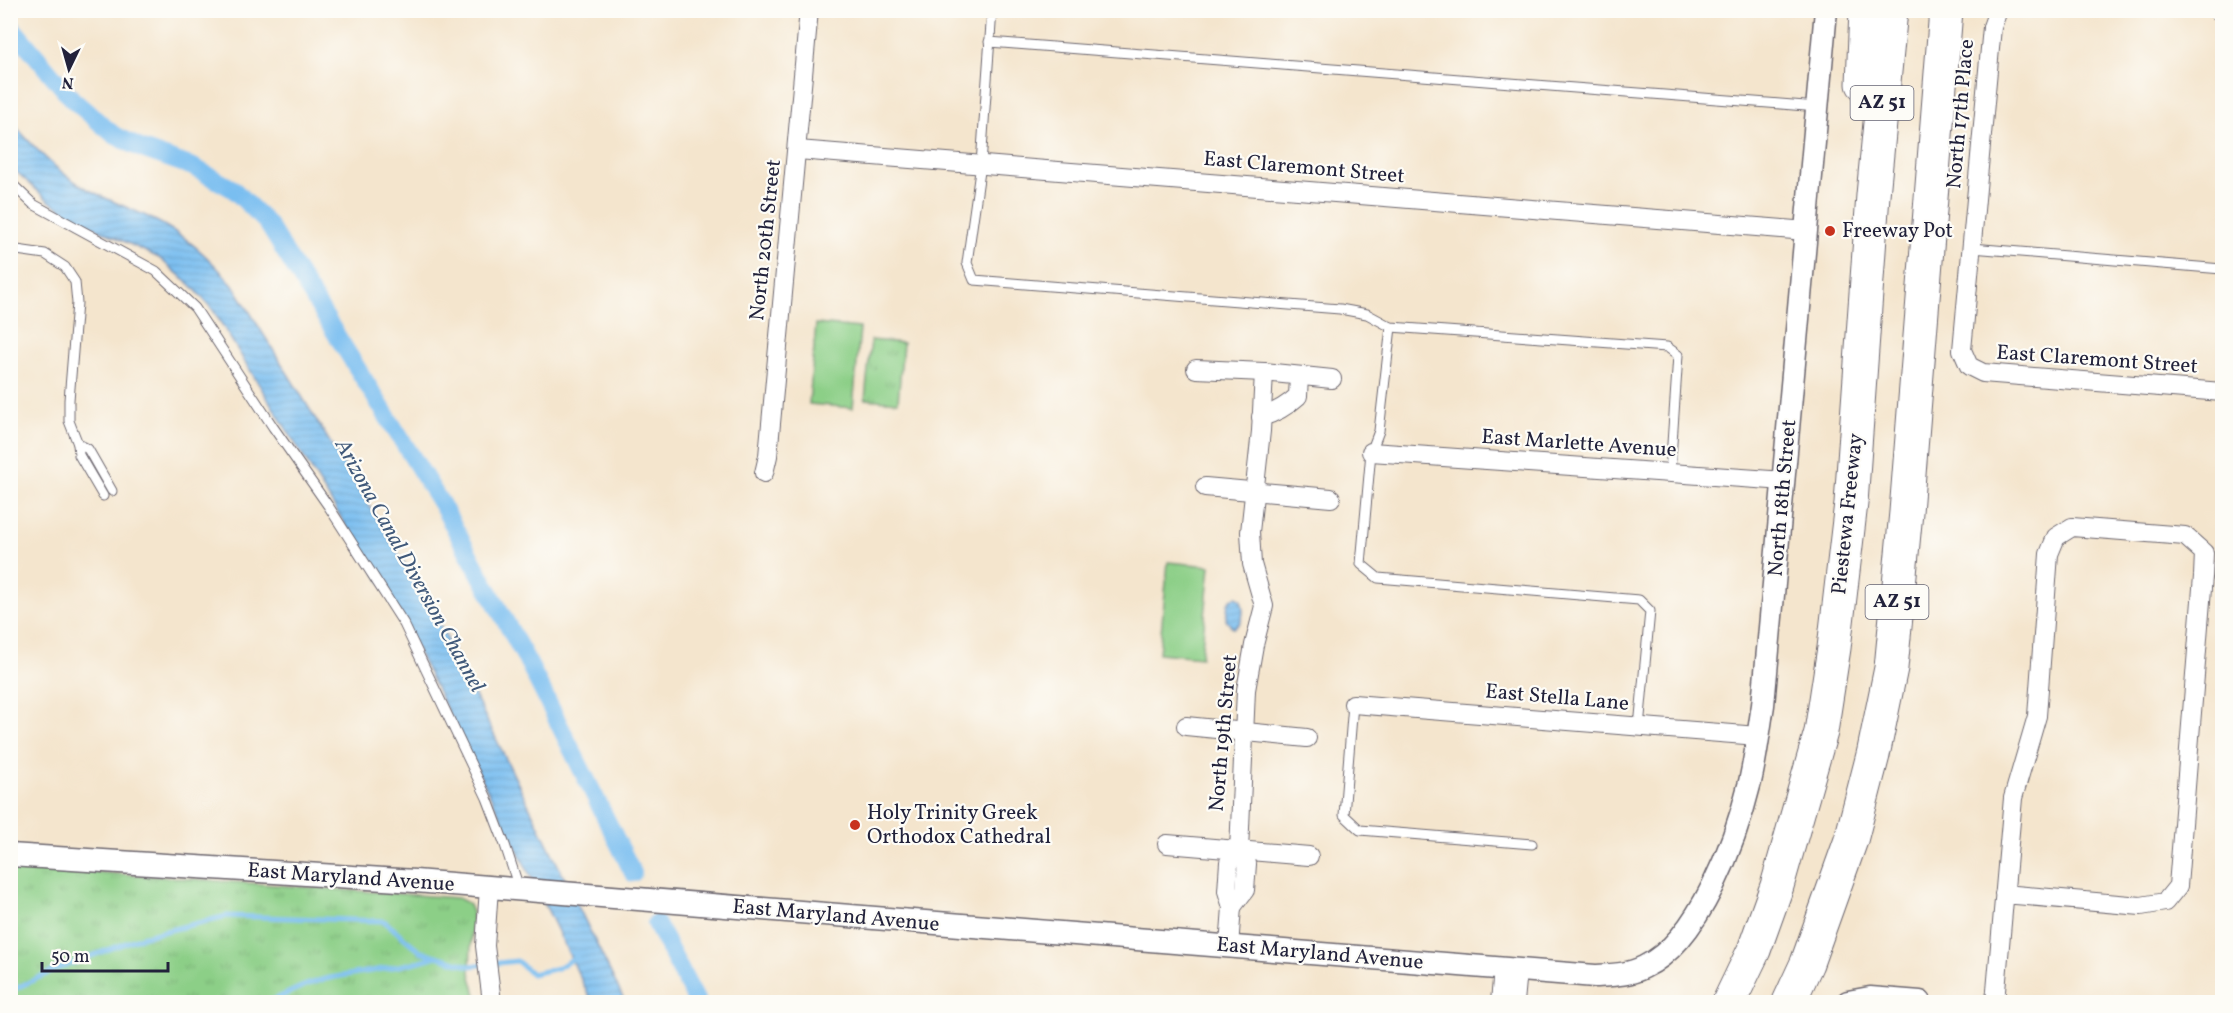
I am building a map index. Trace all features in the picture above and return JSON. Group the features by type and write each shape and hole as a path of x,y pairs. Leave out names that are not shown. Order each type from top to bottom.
{"highway":[{"path":"1866,10 1862,108 1873,195"},
{"name":"Piestewa Freeway","path":"1729,1002 1754,950 1777,886 1821,732 1834,648 1851,503 1873,195 1891,10"},
{"name":"AZ 51","path":"1789,1002 1807,963 1851,840 1873,755 1891,668 1906,512 1946,10"},
{"path":"1931,187 1950,108 1966,10"}],"street":[{"name":"North 20th Street","path":"765,473 798,150 809,10"},
{"name":"North 18th Street","path":"1658,959 1681,939 1707,896 1734,834 1743,805 1758,736 1785,481 1826,10"},
{"name":"North 17th Place","path":"1969,366 1962,350 1992,27 1998,10"},
{"path":"2217,10 2223,11"},
{"name":"East Claremont Street","path":"798,150 1807,231"},
{"name":"East Claremont Street","path":"1969,366 1983,373 2223,392"},
{"path":"1196,369 1264,372 1332,379"},
{"name":"North 19th Street","path":"1229,947 1232,907 1227,891 1229,862 1239,851 1248,678 1264,606 1252,564 1250,532 1264,372"},
{"path":"1261,417 1286,407 1298,396 1299,376"},
{"name":"East Marlette Avenue","path":"1371,452 1785,481"},
{"path":"1205,487 1331,498"},
{"path":"1995,1002 2004,894 2013,798 2037,716 2049,554 2056,537 2072,527 2185,537 2204,553 2178,886 2165,902 2141,906 2004,894"},
{"name":"East Stella Lane","path":"1353,704 1758,736"},
{"path":"1186,726 1307,738"},
{"path":"1167,844 1309,856"},
{"name":"East Maryland Avenue","path":"10,855 620,898 1595,976 1628,973 1658,959"},
{"path":"489,888 485,946 492,1002"},
{"path":"1500,1002 1510,970"},
{"path":"1510,970 1515,1002"},
{"path":"1848,1002 1870,998 1920,1002"}],"lane":[{"path":"992,10 981,165 967,263 974,280 1340,309 1367,314 1391,327 1667,347 1678,355 1670,473"},
{"path":"989,42 1818,106"},
{"path":"10,182 33,204 156,271 200,315 273,427 329,507 404,624 528,891"},
{"path":"1971,248 2223,269"},
{"path":"10,249 45,254 65,267 75,282 77,303 69,421 78,444 79,454 108,493"},
{"path":"1391,327 1379,431 1371,452 1361,564 1378,578 1639,600 1650,611 1639,727"},
{"path":"1353,704 1344,815 1360,830 1532,843"}],"green space":[{"path":"816,324 860,328 853,408 809,404"},
{"path":"871,340 903,343 898,402 865,399"},
{"path":"1168,562 1210,566 1201,657 1159,653"},
{"path":"10,866 458,898 468,903 472,912 470,973 478,1002 11,1002"}],"water":[{"path":"10,120 41,154 67,176 99,195 177,233 204,255 235,288 431,606 625,1002 592,1002 393,602 213,310 192,286 159,258 75,218 49,201 11,167"},
{"path":"1236,597 1242,603 1243,612 1241,620 1233,628 1226,620 1228,604"}],"waterway":[{"path":"10,25 73,100 114,135 142,149 193,167 233,189 267,223 442,505 530,666 633,873"},
{"path":"10,991 55,970 141,937 227,916 384,921 420,951 469,966 517,961 532,974 558,968 577,956"},
{"path":"656,923 697,1002"},
{"path":"269,1002 322,980 437,956"}],"place":[{"name":"Freeway Pot","path":"1830,231"},
{"name":"Holy Trinity Greek Orthodox Cathedral","path":"855,825"}],"water label":[{"name":"Arizona Canal Diversion Channel","path":"409,566"}]}
